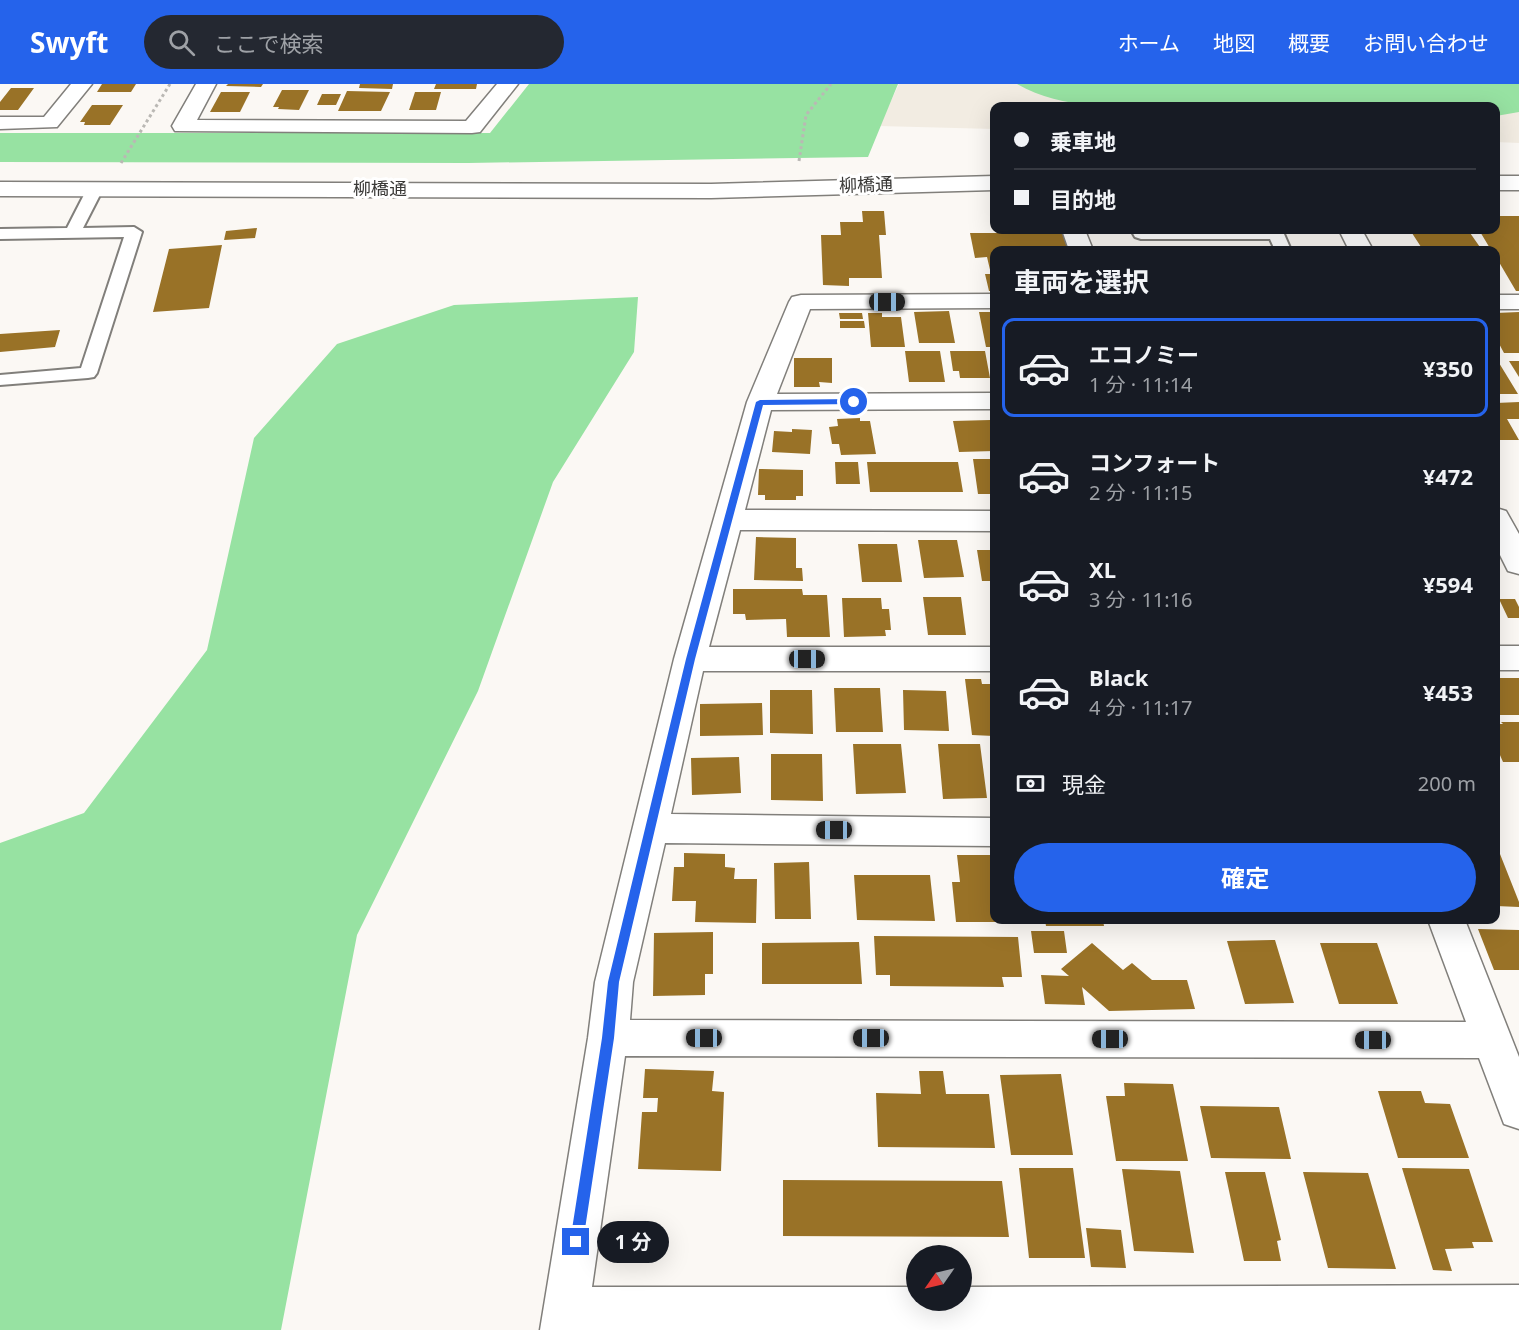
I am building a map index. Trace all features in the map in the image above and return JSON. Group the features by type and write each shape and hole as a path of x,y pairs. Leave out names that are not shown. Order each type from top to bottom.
{"street":[{"path":"0,123 50,123 82,84"},
{"path":"206,84 183,126 472,127 508,84"},
{"name":"柳橋通","path":"0,173 696,176 902,184"},
{"path":"902,184 990,183"},
{"path":"1500,183 1519,183"},
{"name":"柳橋通","path":"0,189 711,191 902,184"},
{"path":"990,301 801,302 760,402 690,659 614,982 608,1038 565,1320 1519,1308"},
{"path":"1500,302 1519,302"},
{"path":"760,402 990,401"},
{"path":"729,520 990,521"},
{"path":"1500,526 1519,564"},
{"path":"1500,658 1519,658"},
{"path":"690,659 990,659"},
{"path":"652,828 990,832"},
{"path":"1449,924 1519,1110"},
{"path":"608,1038 1493,1040"}],"lane":[{"path":"72,233 95,189"},
{"path":"0,234 134,232 88,373 0,380"}],"path":[{"path":"119,166 170,84"},
{"path":"799,161 806,115 831,84"}],"shaded area":[{"path":"899,84 1519,84 1519,143 1500,142 1500,102 990,102 990,129 879,126"}],"green space":[{"path":"529,84 898,84 868,157 468,163 0,162 0,133 490,133"},
{"path":"1017,84 1519,84 1519,112 1500,115 1500,102 1069,102"},
{"path":"638,297 634,352 553,482 478,691 357,935 281,1330 0,1330 0,843 84,813 207,650 254,438 337,344 454,305"}],"building":[{"path":"102,84 136,84 131,92 97,92"},
{"path":"228,84 263,84 261,87 226,86"},
{"path":"360,84 393,84 392,89 359,88"},
{"path":"436,84 477,84 476,89 434,89"},
{"path":"11,88 34,88 18,110 0,110 0,102"},
{"path":"282,90 309,90 299,110 273,107"},
{"path":"347,91 390,92 381,111 338,111"},
{"path":"221,92 250,92 240,112 210,112"},
{"path":"415,92 441,92 436,110 409,110"},
{"path":"322,94 341,94 336,105 317,105"},
{"path":"92,105 123,105 110,125 84,125 85,122 80,122"},
{"path":"862,211 884,211 886,235 879,235 882,278 849,278 849,286 823,285 821,235 841,235 840,222 863,222"},
{"path":"1500,216 1519,216 1519,291 1516,291 1500,264 1500,246 1489,246 1481,234 1500,234"},
{"path":"257,228 255,238 224,240 226,231"},
{"path":"970,233 1063,234 1067,246 990,246 990,270 987,257 975,258"},
{"path":"1413,234 1471,234 1479,246 1420,246"},
{"path":"222,245 209,308 153,312 169,249"},
{"path":"985,274 990,274 990,291 989,291"},
{"path":"949,311 955,343 919,343 914,312"},
{"path":"979,312 990,312 990,347 986,347"},
{"path":"1519,312 1519,353 1504,353 1500,346 1500,313"},
{"path":"839,313 862,313 863,319 840,319"},
{"path":"868,313 882,313 882,317 901,317 905,347 871,347"},
{"path":"840,321 864,321 865,328 840,328"},
{"path":"60,330 55,347 0,352 0,334"},
{"path":"905,351 940,351 945,382 909,382"},
{"path":"950,351 985,351 990,378 960,378 959,371 953,371"},
{"path":"794,358 832,358 832,383 819,382 820,387 794,387"},
{"path":"1509,361 1519,361 1519,377"},
{"path":"1500,365 1518,394 1500,394"},
{"path":"1519,402 1519,419 1507,419 1519,440 1500,440 1500,403"},
{"path":"860,418 860,421 870,421 876,454 841,455 839,444 832,444 829,427 838,426 837,419"},
{"path":"990,420 990,451 959,452 953,421"},
{"path":"792,429 812,430 810,454 772,452 774,431 792,432"},
{"path":"973,459 990,459 990,494 978,494"},
{"path":"835,462 858,462 860,484 836,484"},
{"path":"867,462 958,462 963,492 870,492"},
{"path":"759,469 803,470 803,496 796,496 796,500 765,500 765,495 758,495"},
{"path":"756,537 796,538 796,568 802,568 803,581 754,580"},
{"path":"918,540 957,540 964,577 924,578"},
{"path":"858,544 897,544 902,582 862,582"},
{"path":"977,550 990,550 990,581 982,581"},
{"path":"733,589 802,589 803,595 827,595 830,637 787,637 786,619 746,620 745,614 733,614"},
{"path":"923,597 961,597 966,635 928,635"},
{"path":"842,598 881,598 882,609 889,609 891,630 885,630 886,636 844,637"},
{"path":"1500,599 1515,599 1519,607 1519,618 1508,618"},
{"path":"1500,678 1519,678 1519,715 1500,715"},
{"path":"965,679 981,679 982,684 990,684 990,736 972,735"},
{"path":"834,688 880,688 883,732 836,732"},
{"path":"770,690 812,690 813,734 770,733"},
{"path":"903,690 946,691 949,731 904,730"},
{"path":"762,703 763,735 700,736 700,704"},
{"path":"1501,722 1519,722 1519,762 1503,762 1500,755 1500,724 1503,724"},
{"path":"853,744 901,744 906,793 856,794"},
{"path":"938,744 980,744 987,798 943,799"},
{"path":"771,754 822,754 823,801 771,800"},
{"path":"739,757 741,793 692,795 691,758"},
{"path":"684,853 725,854 725,867 735,868 734,879 757,879 756,923 695,922 696,901 672,901 674,867 684,867"},
{"path":"1500,854 1519,902 1519,907 1500,906"},
{"path":"957,855 990,855 990,922 956,922 952,882 960,882"},
{"path":"809,862 811,919 775,919 774,863"},
{"path":"854,875 930,875 935,921 857,920"},
{"path":"1046,924 1104,924 1104,926 1046,926"},
{"path":"1478,929 1519,930 1519,970 1494,970"},
{"path":"1031,931 1064,931 1067,953 1034,953"},
{"path":"713,932 713,974 705,974 705,995 653,996 654,933"},
{"path":"874,936 1018,937 1022,977 1002,977 1004,987 890,986 890,975 876,975"},
{"path":"1275,940 1294,1003 1245,1004 1227,941"},
{"path":"859,942 862,984 762,984 762,943"},
{"path":"1092,943 1123,970 1132,963 1152,980 1187,980 1195,1009 1109,1011 1082,987 1085,1005 1045,1004 1041,975 1069,976 1061,969"},
{"path":"1320,943 1377,943 1398,1004 1339,1004"},
{"path":"645,1069 714,1071 712,1091 724,1092 721,1171 638,1169 642,1112 657,1112 658,1098 643,1098"},
{"path":"919,1071 943,1071 946,1094 989,1094 995,1148 878,1147 876,1093 921,1094"},
{"path":"1061,1074 1073,1155 1011,1155 1000,1075"},
{"path":"1124,1083 1173,1084 1188,1161 1116,1161 1106,1096 1125,1096"},
{"path":"1378,1091 1421,1091 1425,1103 1450,1104 1469,1158 1398,1158"},
{"path":"1200,1106 1279,1107 1291,1159 1211,1158"},
{"path":"1019,1168 1073,1168 1085,1258 1029,1258"},
{"path":"1402,1168 1469,1169 1493,1242 1472,1242 1474,1248 1445,1249 1452,1271 1433,1270"},
{"path":"1122,1169 1180,1171 1194,1253 1134,1251"},
{"path":"1225,1172 1265,1172 1281,1240 1277,1241 1281,1261 1244,1261"},
{"path":"1303,1172 1368,1173 1396,1269 1328,1268"},
{"path":"783,1180 1002,1181 1009,1237 783,1236"},
{"path":"1086,1228 1121,1230 1126,1268 1091,1267"}],"route":[{"path":"576,1242 608,1038 614,982 690,659 760,402 854,402"}]}
